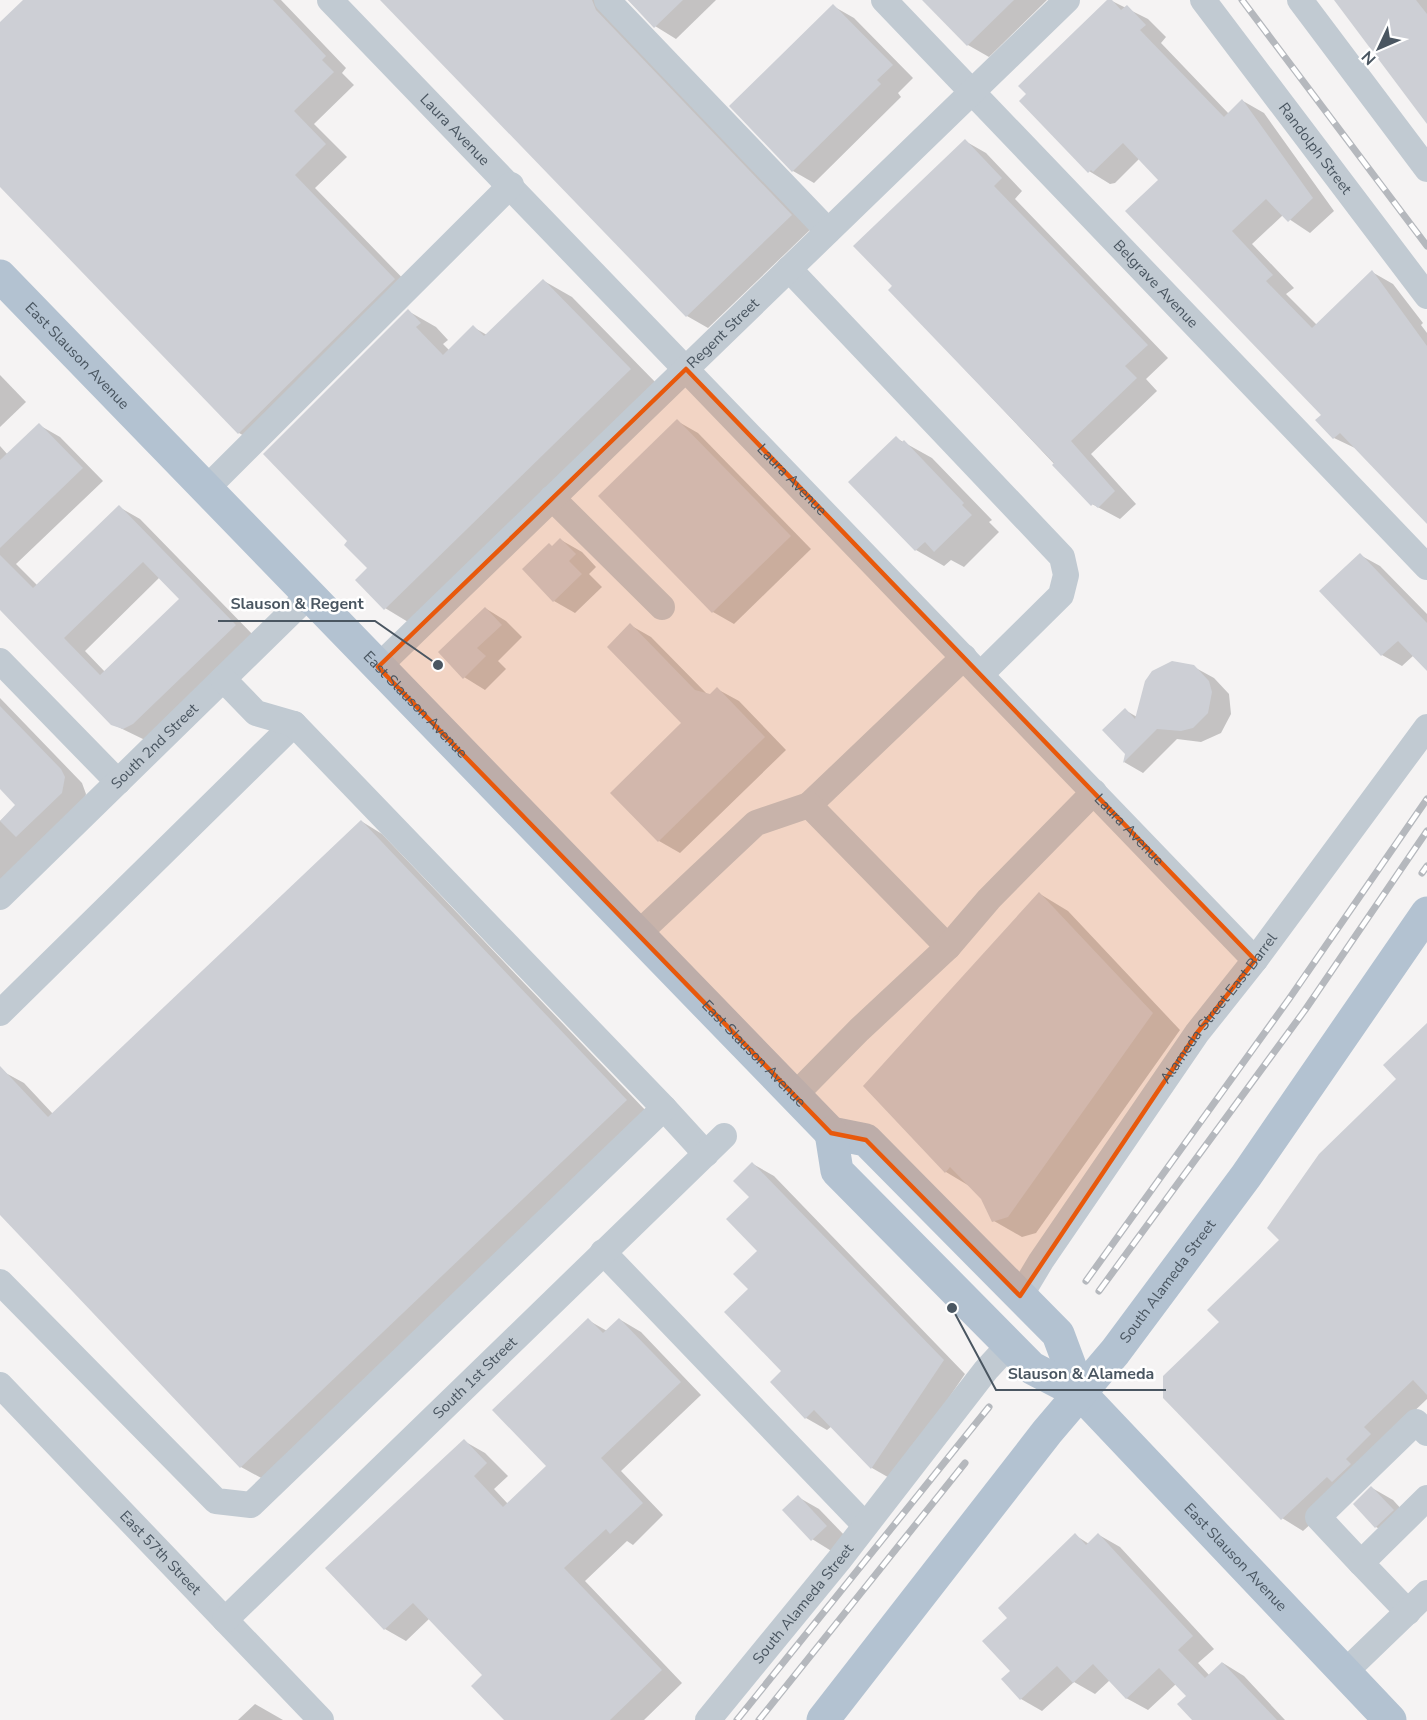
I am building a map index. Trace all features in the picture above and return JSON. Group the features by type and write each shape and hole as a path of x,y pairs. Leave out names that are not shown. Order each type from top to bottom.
{"main road":[{"name":"East Slauson Avenue","path":"0,276 794,1096 831,1133 866,1140 1058,1334 1080,1393"},
{"name":"South Alameda Street","path":"823,1720 1080,1393 1115,1352 1246,1176 1427,913"},
{"name":"East Slauson Avenue","path":"831,1133 837,1171 1032,1368 1080,1393 1390,1720"}],"street":[{"name":"Laura Avenue","path":"330,0 511,185 1255,960"},
{"path":"606,0 828,231"},
{"name":"Belgrave Avenue","path":"884,0 1427,567"},
{"name":"Regent Street","path":"378,667 1067,0"},
{"name":"Randolph Street","path":"1203,0 1427,296"},
{"path":"1300,0 1427,169"},
{"path":"206,489 511,185"},
{"path":"638,934 756,823 809,805 972,666 1061,595 1066,575 1062,557 789,269"},
{"path":"552,498 662,607"},
{"name":"South 2nd Street","path":"0,897 309,595"},
{"path":"0,661 118,782"},
{"path":"223,679 256,712 294,724 706,1154"},
{"path":"0,1013 294,724"},
{"name":"Alameda Street East Barrel","path":"1020,1296 1041,1261 1197,1033 1255,960 1427,727"},
{"path":"794,1096 859,1030 948,947 989,899 1094,792"},
{"path":"809,805 948,947"},
{"path":"0,1282 216,1501 251,1505 664,1108"},
{"name":"South 1st Street","path":"225,1620 724,1136"},
{"path":"603,1252 865,1525"},
{"name":"South Alameda Street","path":"708,1720 986,1370 1009,1345"},
{"name":"East 57th Street","path":"1,1389 321,1720"},
{"path":"1408,1612 1318,1517 1416,1422 1427,1432"},
{"path":"1361,1563 1427,1498"},
{"path":"1345,1672 1427,1593"}],"highlighted area":[{"path":"686,369 1255,960 1197,1033 1020,1296 866,1140 831,1133 378,667"}],"building":[{"path":"23,0 273,0 326,56 322,60 334,72 294,111 326,144 295,175 395,279 238,434 0,187 0,22"},
{"path":"380,0 592,0 596,10 792,215 686,317"},
{"path":"628,0 683,0 654,28"},
{"path":"922,0 1014,0 967,46"},
{"path":"1107,0 1112,0 1121,10 1127,5 1146,25 1140,30 1224,117 1242,99 1313,198 1288,222 1266,199 1232,231 1273,275 1266,281 1312,328 1372,270 1427,346 1427,524 1340,433 1333,439 1315,420 1321,415 1125,211 1158,180 1123,143 1093,172 1091,170 1088,173 1019,101 1026,94 1018,86"},
{"path":"1334,0 1416,0 1427,14 1427,124"},
{"path":"833,4 893,65 877,80 881,84 792,172 729,106"},
{"path":"965,139 1002,178 994,186 1148,345 1125,366 1137,378 1071,441 1115,491 1098,508 1093,504 1091,506 1052,465 1054,463 888,290 892,286 853,246"},
{"path":"543,279 631,369 384,610 355,580 367,568 344,545 347,541 263,454 408,309 421,323 416,327 443,355 473,325 484,336"},
{"path":"677,419 791,536 712,613 598,496"},
{"path":"39,423 83,468 0,548 0,460"},
{"path":"896,436 902,442 904,440 964,503 962,505 972,515 934,552 925,542 915,551 848,482"},
{"path":"119,505 236,625 133,724 123,729 111,725 0,610 0,555 33,588","holes":["143,562 179,599 100,675 64,638"]},
{"path":"560,538 576,554 569,561 582,574 553,602 522,569 549,543 552,546"},
{"path":"1360,553 1427,623 1427,671 1398,641 1381,656 1319,591"},
{"path":"485,607 502,625 477,648 486,656 463,679 438,652"},
{"path":"630,623 695,690 710,694 717,687 765,737 658,842 610,793 681,723 607,647"},
{"path":"1172,661 1194,665 1209,681 1212,692 1208,713 1193,728 1181,731 1157,729 1123,763 1125,754 1102,730 1125,708 1135,719 1145,681 1152,671"},
{"path":"0,706 61,769 65,777 62,793 16,837 0,821 15,805 0,789"},
{"path":"361,820 627,1100 240,1468 0,1215 0,1066 48,1117"},
{"path":"1039,892 1153,1013 1008,1217 992,1222 981,1199 950,1167 945,1173 863,1086"},
{"path":"1427,1023 1427,1395 1413,1380 1364,1427 1371,1434 1346,1459 1351,1464 1332,1482 1327,1477 1281,1520 1163,1398 1163,1376 1219,1322 1207,1310 1279,1240 1267,1228 1319,1154 1396,1079 1383,1065"},
{"path":"752,1162 944,1360 871,1469 814,1410 805,1419 770,1382 781,1371 724,1312 748,1289 733,1274 757,1251 726,1219 749,1197 733,1181"},
{"path":"588,1318 603,1333 619,1318 681,1382 601,1458 643,1503 610,1534 606,1529 564,1568 662,1670 610,1720 504,1720 471,1686 482,1675 413,1603 384,1630 325,1568 464,1439 487,1463 474,1476 503,1507 546,1466 492,1410"},
{"path":"1371,1486 1394,1510 1375,1528 1353,1504"},
{"path":"798,1495 827,1526 811,1541 782,1510"},
{"path":"1075,1533 1086,1545 1098,1533 1193,1636 1178,1650 1205,1678 1222,1662 1277,1720 1192,1720 1177,1704 1186,1696 1159,1668 1126,1699 1093,1664 1073,1683 1057,1666 1020,1700 1001,1679 1010,1671 982,1641 1007,1618 998,1608"}],"railway":[{"path":"1242,0 1427,246"},
{"path":"1086,1281 1289,999 1427,799"},
{"path":"1099,1291 1305,1010 1427,831"},
{"path":"1422,873 1427,866"},
{"path":"737,1720 989,1407"},
{"path":"759,1720 965,1463"}],"place":[{"name":"Slauson & Regent","path":"438,665"},
{"name":"Slauson & Alameda","path":"952,1308"}]}
